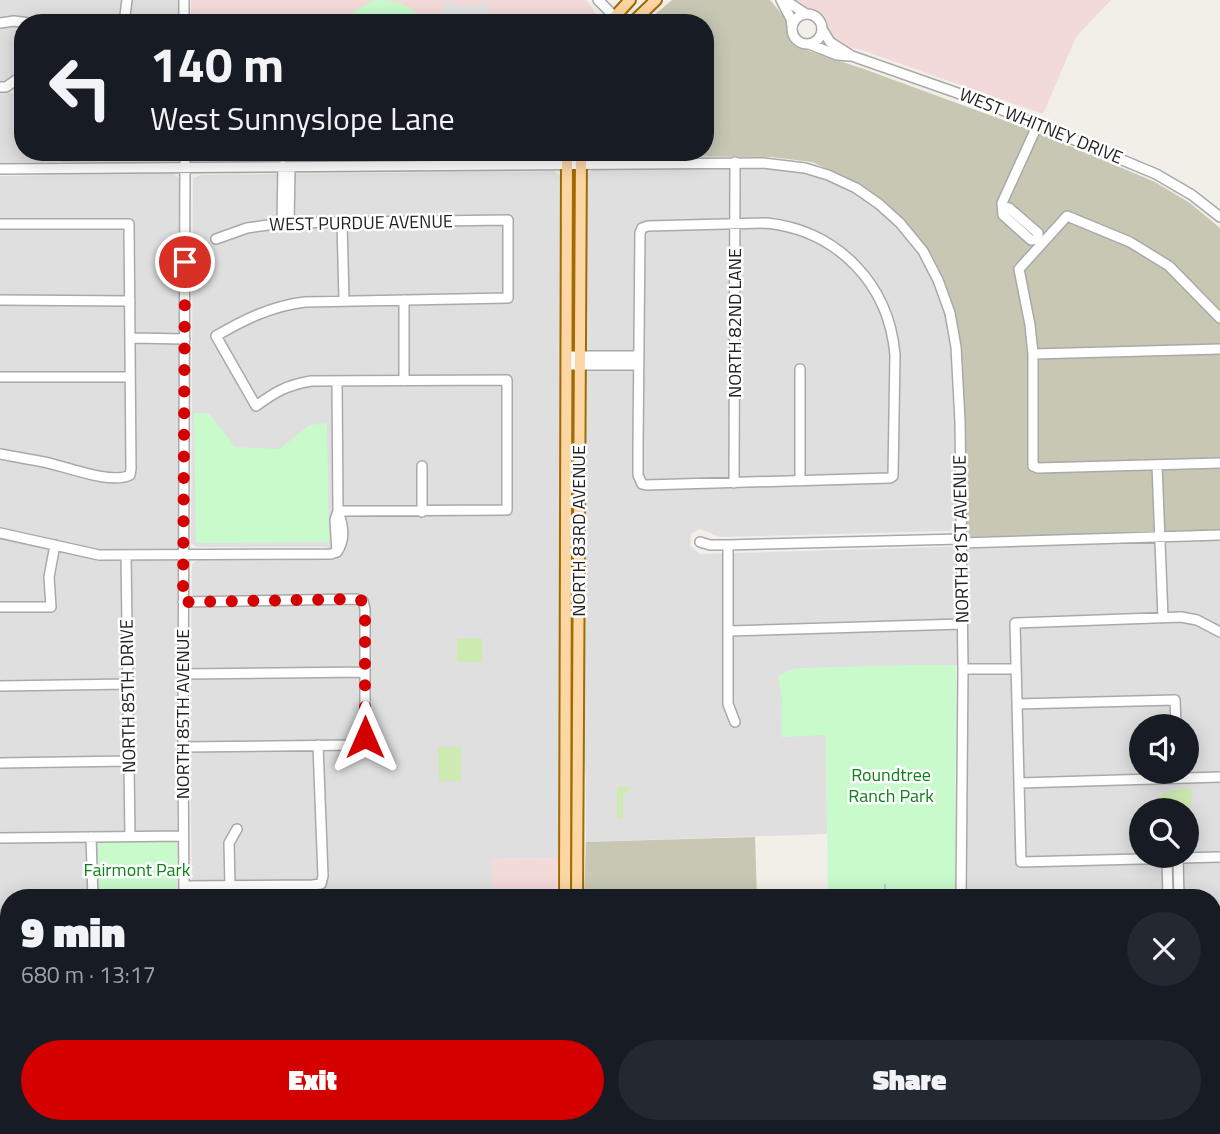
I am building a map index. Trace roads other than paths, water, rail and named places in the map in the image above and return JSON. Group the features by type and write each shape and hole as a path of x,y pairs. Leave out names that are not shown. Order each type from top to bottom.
{"main road":[{"path":"619,14 630,0"},
{"path":"641,14 656,0"},
{"name":"NORTH 83RD AVENUE","path":"568,161 567,360 572,766 577,889"},
{"name":"NORTH 83RD AVENUE","path":"565,889 572,766 580,360 580,161"}],"street":[{"path":"590,0 605,14"},
{"name":"WEST WHITNEY DRIVE","path":"783,0 816,17 830,41 852,56 983,102 1156,174 1192,195 1220,217"},
{"name":"WEST WHITNEY DRIVE","path":"783,0 792,19 793,36 796,40 837,55 852,56"},
{"path":"792,26 796,19 806,14"},
{"path":"809,44 820,37 822,29"},
{"path":"1038,124 1004,198 1003,215 1031,240 1040,241"},
{"name":"NORTH 85TH AVENUE","path":"184,886 185,161"},
{"name":"NORTH 81ST AVENUE","path":"0,169 286,167 474,161"},
{"name":"NORTH 81ST AVENUE","path":"696,161 782,164 805,168 856,188 900,222 923,251 935,273 950,313 956,347 960,421 963,669 961,889"},
{"name":"NORTH 82ND LANE","path":"734,483 735,162"},
{"path":"286,167 286,223"},
{"path":"1220,318 1169,266 1130,242 1067,216 1040,241 1019,269 1033,354 1033,466 1220,463"},
{"name":"WEST PURDUE AVENUE","path":"216,239 247,228 286,223 508,220 508,298 404,300"},
{"path":"342,222 344,301"},
{"path":"767,223 790,227 814,236 849,258 868,279 882,302 893,336 893,476 890,478 642,484 638,475 640,233 642,228 648,226 735,224 767,223"},
{"path":"0,224 129,224 130,475 125,478 94,476 46,457 0,454"},
{"path":"0,300 130,301"},
{"path":"338,512 507,510 507,380 404,381 311,381 278,390 256,407 216,336 258,313 285,305 305,302 404,300 404,381"},
{"path":"130,338 185,339"},
{"path":"1033,354 1220,349"},
{"path":"567,360 639,360"},
{"path":"800,369 800,481"},
{"path":"0,377 130,377"},
{"path":"0,533 99,555 337,552 343,541 338,512 337,381"},
{"path":"1157,465 1163,618"},
{"path":"422,466 422,512"},
{"path":"700,542 728,545 1220,535"},
{"path":"0,607 51,607 49,577 55,545"},
{"path":"728,545 728,704 735,722"},
{"name":"NORTH 85TH DRIVE","path":"126,555 130,836"},
{"path":"183,602 356,599 363,601 365,610 363,743 183,747"},
{"path":"1129,859 1021,862 1015,623 1181,617 1197,620 1220,632"},
{"path":"729,631 962,624"},
{"path":"963,669 1016,669"},
{"path":"184,674 364,672"},
{"path":"0,685 128,684"},
{"path":"1017,704 1175,700 1176,714"},
{"path":"184,886 321,884 323,876 318,745"},
{"path":"0,763 129,761"},
{"path":"1199,776 1220,777"},
{"path":"1019,783 1129,777"},
{"path":"230,886 229,843 237,830"},
{"path":"0,838 183,836"},
{"path":"91,837 93,889"},
{"path":"1199,858 1220,857"},
{"path":"1167,868 1168,889"},
{"path":"1178,868 1179,889"}],"park label":[{"name":"Roundtree Ranch Park","path":"891,785"},
{"name":"Fairmont Park","path":"137,870"}]}
